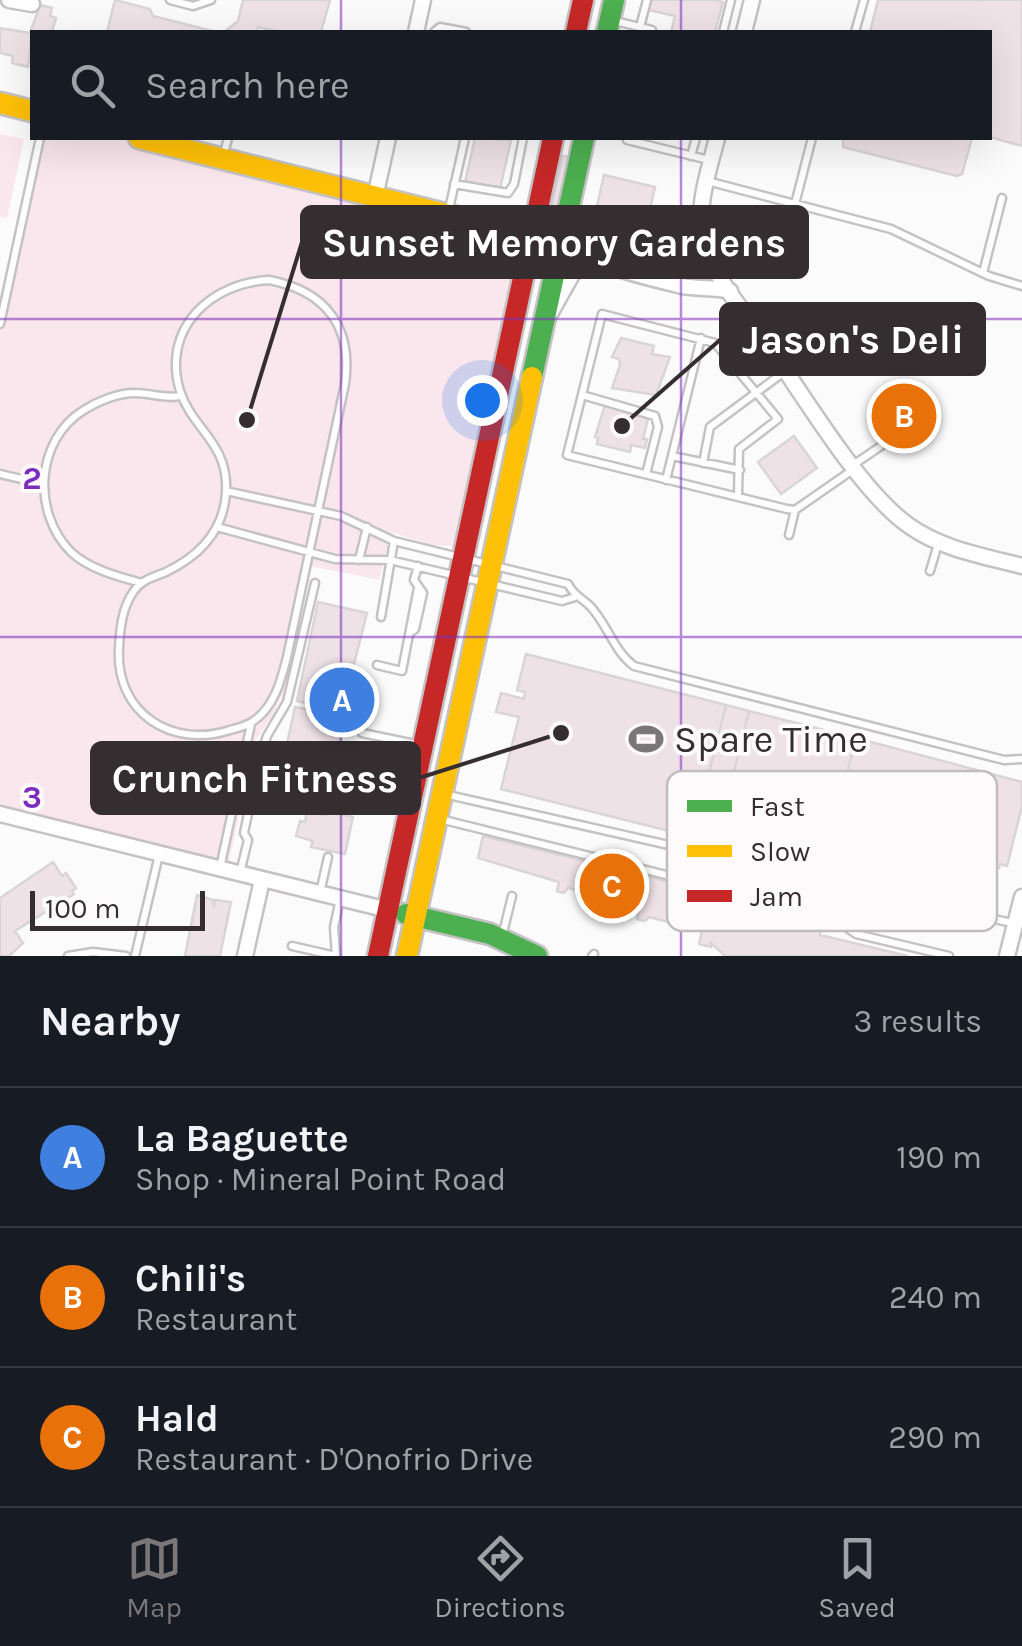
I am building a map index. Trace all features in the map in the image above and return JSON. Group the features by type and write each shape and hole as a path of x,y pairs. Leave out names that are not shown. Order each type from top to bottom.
{"main road":[{"path":"576,30 582,0"},
{"path":"0,102 30,110"},
{"path":"156,140 225,148 375,197 562,244"},
{"path":"378,956 554,140"},
{"path":"407,956 584,140"},
{"path":"388,910 502,938 537,956"}],"street":[{"path":"9,0 32,4"},
{"path":"416,30 422,0"},
{"path":"744,30 752,0"},
{"path":"375,197 388,140"},
{"path":"716,140 702,204 702,229 714,265 854,467 894,514 938,543 1022,566"},
{"path":"668,263 691,251 702,229"},
{"path":"562,244 584,241 686,268 714,265"},
{"path":"562,244 605,265 730,291"},
{"path":"544,322 574,271 605,265"},
{"path":"674,282 702,276 714,265"},
{"path":"0,814 388,910"},
{"path":"245,956 262,880"},
{"path":"1007,956 1017,932 1022,897"}],"lane":[{"path":"170,0 193,6 210,0"},
{"path":"640,27 647,0"},
{"path":"723,30 731,0"},
{"path":"856,30 864,0"},
{"path":"610,17 652,30"},
{"path":"0,324 40,140"},
{"path":"448,215 464,140"},
{"path":"454,184 508,192 514,184 523,140"},
{"path":"627,140 711,161"},
{"path":"692,156 696,140"},
{"path":"795,204 811,140"},
{"path":"706,181 907,235 983,274 1022,286"},
{"path":"983,274 1002,198"},
{"path":"269,280 302,290 336,320 348,364 281,679 266,708 251,723 218,734 190,736 166,730 142,714 125,689 118,653 122,618 135,588 194,555 210,540 226,491 220,454 181,396 177,376 180,341 187,324 208,299 236,285 269,280"},
{"path":"738,497 740,449 778,419 715,343 602,314 567,455 666,480 738,497 795,510"},
{"path":"666,480 702,338"},
{"path":"703,463 710,427 786,370"},
{"path":"142,583 74,555 58,536 46,508 43,484 52,447 64,428 83,410 120,395 181,396"},
{"path":"582,395 655,416 658,427 646,474"},
{"path":"789,535 795,510 880,446"},
{"path":"672,456 740,470"},
{"path":"0,474 43,484"},
{"path":"226,491 318,510 462,568 491,574 562,601 575,597"},
{"path":"359,560 367,527"},
{"path":"217,528 335,559 390,560 568,584 575,597 589,604 624,659 634,666 1004,760 1022,760"},
{"path":"381,617 394,542"},
{"path":"930,571 938,543"},
{"path":"377,665 402,671 418,588 414,580 418,566"},
{"path":"240,874 259,761 287,702 315,583"},
{"path":"220,869 251,723"},
{"path":"362,733 423,746"},
{"path":"443,794 667,848"},
{"path":"438,818 667,875"},
{"path":"135,956 159,854"},
{"path":"320,894 328,857"},
{"path":"502,938 512,896"},
{"path":"292,946 336,956 334,928 340,898"},
{"path":"852,931 949,956"},
{"path":"68,956 94,952 126,956"}],"shaded area":[{"path":"0,134 24,139 7,218 0,217"},
{"path":"36,140 147,140 532,237 466,547 431,545 391,532 379,580 311,566 286,687 255,741 227,871 0,814 0,308"}],"building":[{"path":"115,0 150,9 153,16 208,30 108,30"},
{"path":"243,0 330,0 322,30 227,30 238,21"},
{"path":"651,0 723,2 716,30 672,30 675,16 649,10"},
{"path":"878,0 1022,0 1022,146 992,138 992,30 870,30"},
{"path":"40,5 52,8 50,16 56,18 53,30 31,30"},
{"path":"0,28 30,33 28,67 12,63 13,56 0,53"},
{"path":"475,140 511,140 500,189 465,182"},
{"path":"843,140 971,140 962,174 957,176 843,147"},
{"path":"563,156 569,157 557,212 551,211"},
{"path":"604,175 655,187 642,245 601,235 603,227 593,224"},
{"path":"621,338 654,346 652,354 670,357 656,395 612,388 620,365 619,359 612,357"},
{"path":"888,393 932,403 922,436 884,429 887,418 881,417 881,411"},
{"path":"605,405 649,415 643,439 647,439 645,448 631,445 630,452 597,444 595,437"},
{"path":"794,436 817,468 781,494 758,462"},
{"path":"318,602 367,613 351,676 355,677 348,712 297,701"},
{"path":"526,654 726,705 710,771 667,771 667,830 501,789 519,717 496,712 501,693 524,699 525,692 517,690"},
{"path":"726,705 749,711 734,771 710,771"},
{"path":"295,707 343,715 336,768 284,757"},
{"path":"749,711 856,738 848,771 734,771"},
{"path":"856,738 980,771 848,771"},
{"path":"997,775 1022,782 1022,806 1007,866 1000,864 999,868"},
{"path":"327,811 353,817 345,854 311,847 313,841 296,836 307,812 326,815"},
{"path":"483,836 667,881 667,922 649,917 645,921 637,919 639,911 608,903 605,907 597,905 599,896 568,888 564,893 557,891 559,882 478,858"},
{"path":"53,862 76,888 74,894 15,931 23,943 9,956 0,956 0,898"},
{"path":"197,895 213,900 214,907 215,900 231,902 220,956 185,956"},
{"path":"702,931 821,931 820,935 908,956 725,956 711,943 711,947 699,944"}],"traffic: fast":[{"path":"607,30 614,0"},
{"path":"532,377 584,140"},
{"path":"406,914 490,934 537,956"}],"traffic: slow":[{"path":"0,103 30,110"},
{"path":"147,140 562,243"},
{"path":"407,956 532,377"}],"traffic: jam":[{"path":"576,30 583,0"},
{"path":"378,956 553,140"}],"place":[{"name":"Chili's","path":"904,416"},
{"name":"Sunset Memory Gardens","path":"247,420"},
{"name":"Jason's Deli","path":"622,426"},
{"name":"La Baguette","path":"342,700"},
{"name":"Crunch Fitness","path":"561,733"},
{"name":"Spare Time","path":"646,739"},
{"name":"Hald","path":"612,886"}]}
